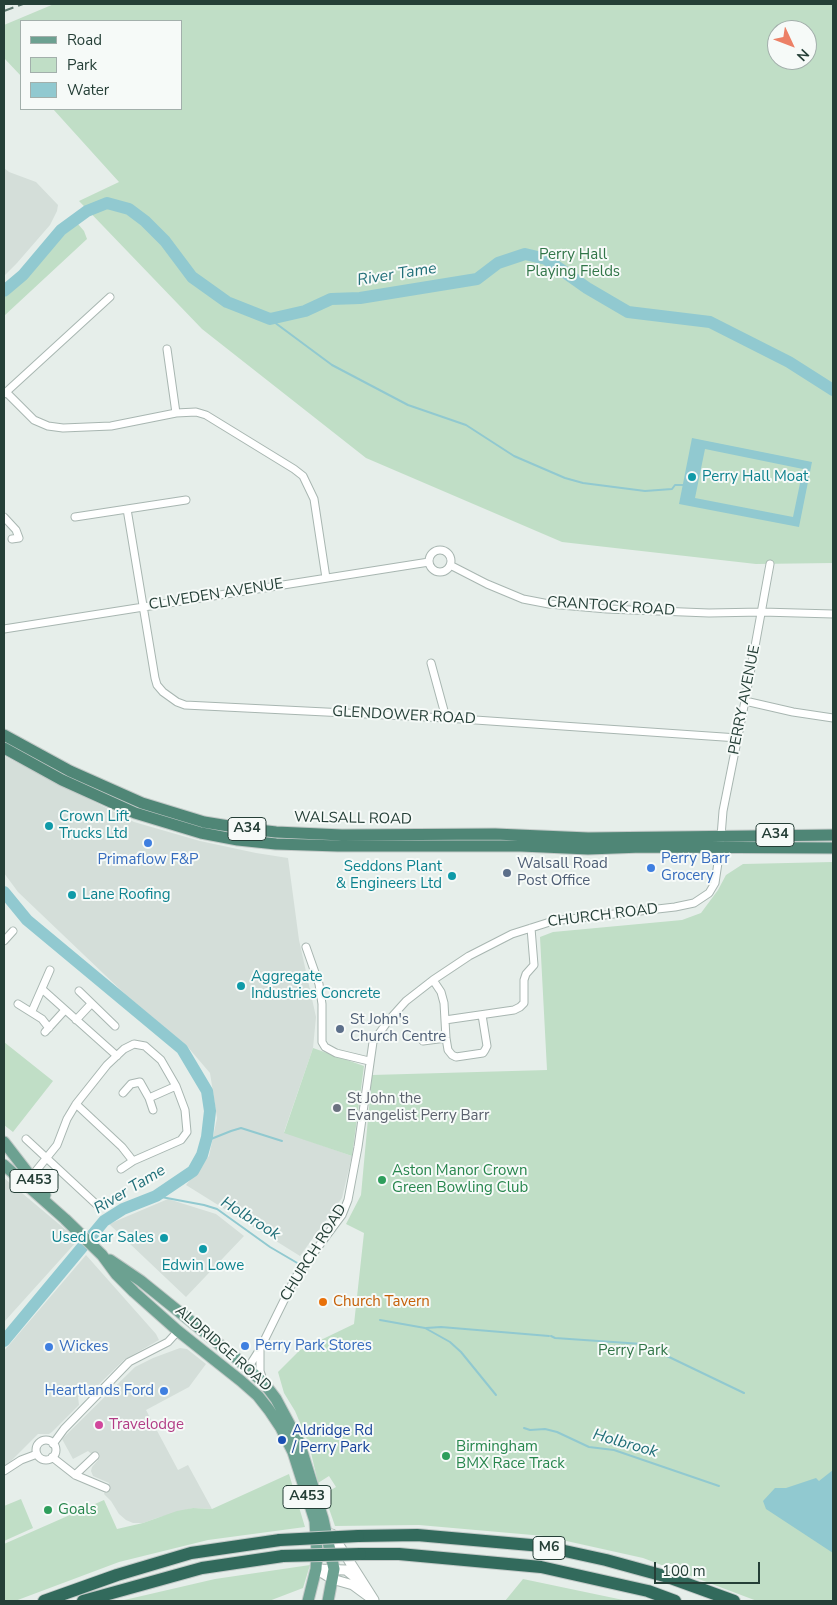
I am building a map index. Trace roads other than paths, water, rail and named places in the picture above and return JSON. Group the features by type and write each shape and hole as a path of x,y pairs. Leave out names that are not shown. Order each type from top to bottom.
{"highway":[{"name":"WALSALL ROAD","path":"4,735 70,771 142,803 204,822 241,828 276,832 342,835 495,834 588,838 833,835"},
{"name":"WALSALL ROAD","path":"4,748 62,780 135,814 201,833 238,840 276,844 338,846 833,848"},
{"name":"M6","path":"44,1601 117,1575 191,1553 280,1540 417,1535 542,1546 606,1560 668,1577 734,1601"},
{"name":"M6","path":"83,1601 202,1568 283,1556 399,1554 541,1567 648,1591 675,1601"}],"main road":[{"name":"ALDRIDGE ROAD","path":"4,1142 65,1219"},
{"path":"4,1165 14,1153"},
{"name":"ALDRIDGE ROAD","path":"4,1165 65,1219 134,1292 178,1331 258,1396 281,1428 293,1452 315,1521 316,1569"},
{"name":"ALDRIDGE ROAD","path":"102,1256 141,1281 264,1383 281,1407 299,1442 323,1519 333,1574"},
{"path":"178,1331 188,1320"},
{"path":"248,1368 247,1374 258,1396"},
{"name":"A453","path":"308,1601 316,1569"},
{"name":"A453","path":"328,1601 333,1574"}],"street":[{"path":"110,297 5,393 34,420 48,426 63,428 112,426 176,413 196,412 206,416 303,476 314,499 326,578"},
{"path":"167,349 176,413"},
{"path":"75,517 186,500"},
{"name":"GLENDOWER ROAD","path":"127,509 142,606 158,685 170,697 184,705 446,718 738,738"},
{"path":"4,516 16,530 19,538 12,539"},
{"path":"444,551 450,558 450,565 445,571 435,571 431,568 429,562 431,555 434,552 444,551"},
{"name":"CLIVEDEN AVENUE","path":"4,629 429,562"},
{"name":"PERRY AVENUE","path":"721,836 723,811 770,564"},
{"name":"CRANTOCK ROAD","path":"450,565 523,600 549,604 607,609 709,613 833,614"},
{"path":"431,663 446,718"},
{"path":"745,701 793,712 833,718"},
{"path":"720,849 721,836"},
{"name":"CHURCH ROAD","path":"248,1368 260,1349 295,1278 342,1214 348,1200 358,1148 373,1042 388,1020 432,980 469,956 512,934 553,921 676,907 694,903 709,892 715,883 720,849"},
{"path":"445,1020 514,1010 524,1003 524,980 526,974 534,965 531,928"},
{"path":"4,941 13,931"},
{"path":"306,947 319,984 322,1004 322,1042 325,1047 336,1053 369,1061"},
{"path":"32,1011 50,970"},
{"path":"432,980 441,992 444,1003 448,1050 456,1057 483,1053 487,1046 482,1015"},
{"path":"42,989 117,1056"},
{"path":"79,992 115,1026"},
{"path":"18,1004 42,1019 47,1030 65,1010"},
{"path":"76,1020 91,1004"},
{"path":"423,1041 446,1038"},
{"path":"30,1177 57,1145 67,1119 94,1080 124,1049 134,1044 145,1046 161,1060 176,1086 185,1110 187,1132 181,1140 133,1161 121,1169"},
{"path":"123,1093 131,1084 140,1082 153,1110"},
{"path":"149,1098 176,1086"},
{"path":"76,1104 122,1147 133,1161"},
{"path":"26,1139 96,1204"},
{"path":"53,1444 64,1429 129,1362 168,1342 178,1331"},
{"name":"CHURCH ROAD","path":"260,1349 260,1371 264,1383"},
{"path":"43,1441 53,1444 56,1451 52,1457 44,1460 37,1454 36,1448 43,1441"},
{"path":"4,1472 20,1460 37,1454"},
{"path":"75,1475 95,1456"},
{"path":"52,1457 75,1475 106,1488"},
{"name":"ALDRIDGE ROAD","path":"323,1519 374,1601"},
{"name":"ALDRIDGE ROAD","path":"316,1569 333,1574 353,1585 374,1601"},
{"name":"ALDRIDGE ROAD","path":"333,1574 346,1570 364,1586"}],"water":[{"name":"Perry Hall Moat","path":"692,438 812,462 799,527 679,504","holes":["705,449 803,469 793,517 695,498"]},
{"path":"833,1470 833,1553 766,1509 763,1501 775,1488 786,1488 816,1478 819,1481"}],"waterway":[{"name":"River Tame","path":"4,291 23,275 61,230 87,211 107,203 129,209 145,221 165,241 192,277 227,302 270,319 305,311 331,299 360,298 477,279 498,263 525,254 546,259 587,288 628,312 710,322 789,362 833,390"},
{"path":"270,319 332,365 408,405 466,425 514,456 565,478 583,483 645,491 672,489 675,485 683,485"},
{"name":"River Tame","path":"4,892 27,920 182,1049 207,1091 210,1111 207,1137 202,1155 193,1171 156,1196 123,1209 104,1221 4,1341"},
{"path":"206,1141 241,1128 282,1141"},
{"name":"Holbrook","path":"156,1196 217,1209 270,1247 299,1264"},
{"name":"Holbrook","path":"380,1320 425,1328 450,1342 461,1352 496,1395"},
{"path":"426,1328 441,1327 549,1336"},
{"path":"551,1336 555,1338 642,1344 744,1393"},
{"name":"Holbrook","path":"524,1428 530,1430 545,1429 557,1432 589,1447 614,1450 719,1486"}],"railway":[{"path":"4,11 23,4"}],"place":[{"name":"Perry Hall Moat","path":"692,477"},
{"name":"Crown Lift Trucks Ltd","path":"49,826"},
{"name":"Primaflow F&P","path":"148,843"},
{"name":"Perry Barr Grocery","path":"651,868"},
{"name":"Walsall Road Post Office","path":"507,873"},
{"name":"Seddons Plant & Engineers Ltd","path":"452,876"},
{"name":"Lane Roofing","path":"72,895"},
{"name":"Aggregate Industries Concrete","path":"241,986"},
{"name":"St John's Church Centre","path":"340,1029"},
{"name":"St John the Evangelist Perry Barr","path":"337,1108"},
{"name":"Aston Manor Crown Green Bowling Club","path":"382,1180"},
{"name":"Used Car Sales","path":"164,1238"},
{"name":"Edwin Lowe","path":"203,1249"},
{"name":"Church Tavern","path":"323,1302"},
{"name":"Perry Park Stores","path":"245,1346"},
{"name":"Wickes","path":"49,1347"},
{"name":"Heartlands Ford","path":"164,1391"},
{"name":"Travelodge","path":"99,1425"},
{"name":"Aldridge Rd / Perry Park","path":"282,1440"},
{"name":"Birmingham BMX Race Track","path":"446,1456"},
{"name":"Goals","path":"48,1510"}],"park label":[{"name":"Perry Hall Playing Fields","path":"573,264"},
{"name":"Perry Park","path":"633,1351"}]}
